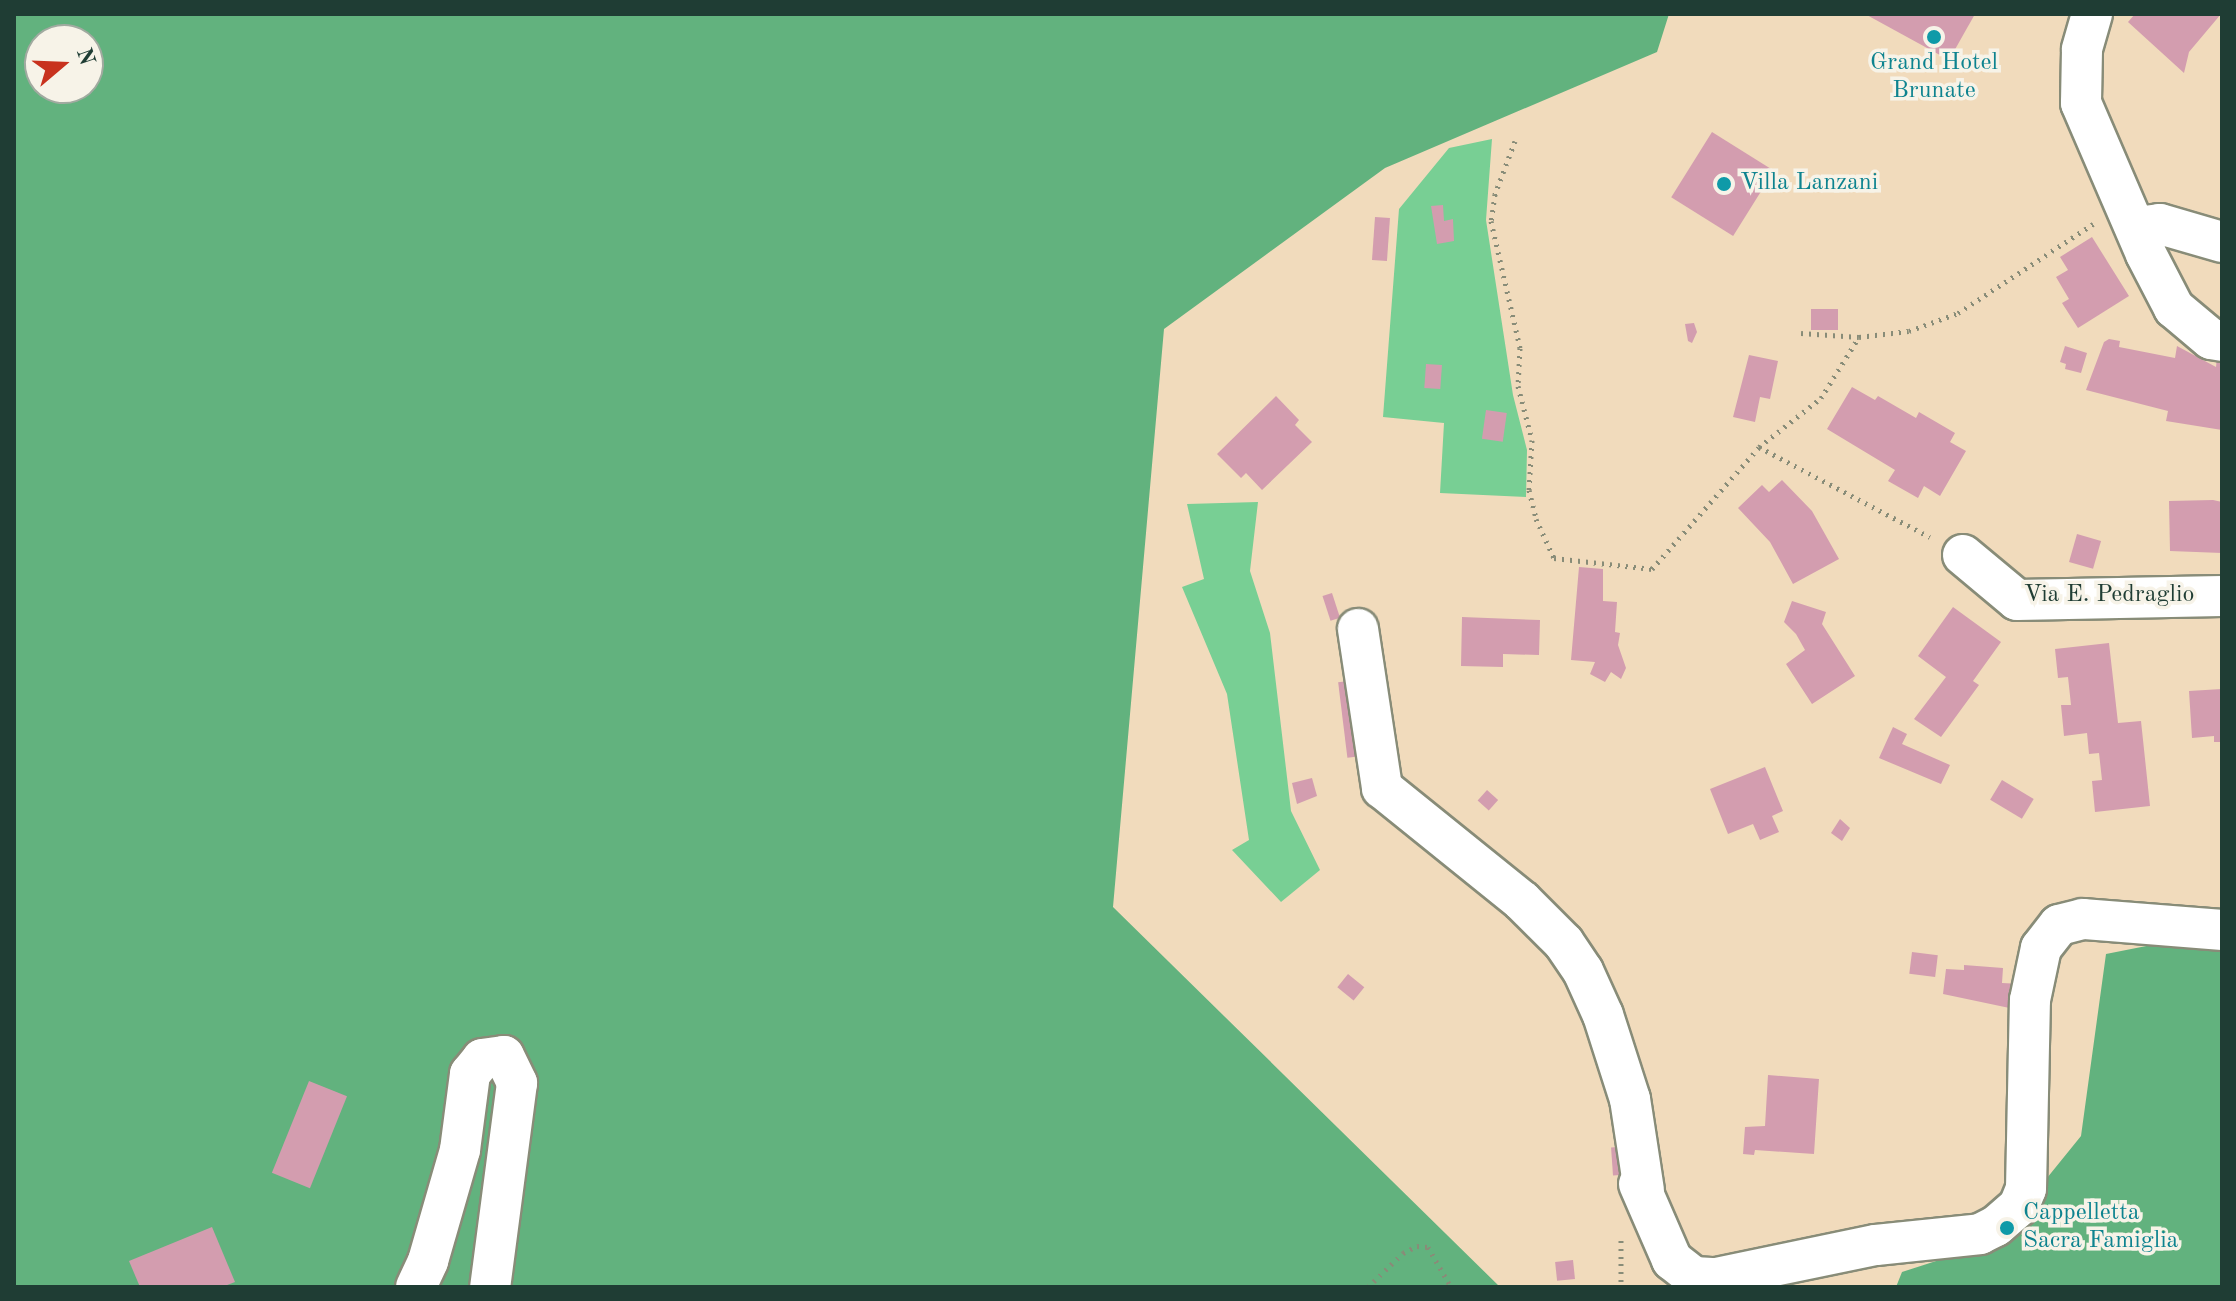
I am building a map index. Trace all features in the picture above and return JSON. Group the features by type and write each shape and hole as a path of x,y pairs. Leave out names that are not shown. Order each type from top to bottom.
{"street":[{"path":"2092,14 2082,50 2081,103 2174,308 2211,339 2222,341"},
{"path":"2130,215 2222,242"},
{"name":"Via E. Pedraglio","path":"1963,555 2017,600 2222,596"},
{"path":"1358,629 1382,788 1522,901 1564,943 1583,971 1603,1015 1630,1099 1642,1187 1650,1215 1672,1260 1694,1277 1716,1278 1876,1245 1980,1234 1996,1226 2019,1206 2026,1189 2030,1000 2041,948 2059,925 2083,919 2222,930"},
{"path":"416,1287 428,1261 460,1150 470,1074 482,1059 504,1056 517,1083 490,1287"}],"path":[{"path":"1515,141 1495,194 1491,221 1520,348 1518,386 1532,440 1529,490 1536,519 1554,558 1652,569 1759,447 1821,398 1859,337"},
{"path":"1801,333 1859,337 1909,331 1958,313 2130,215"},
{"path":"1759,447 1963,555"},
{"path":"1368,1287 1403,1253 1417,1246 1428,1247 1451,1287"}],"green space":[{"path":"14,14 1669,14 1657,52 1385,168 1164,329 1113,907 1500,1287 14,1287"},
{"path":"1492,139 1486,220 1513,395 1527,450 1526,497 1440,493 1444,423 1383,417 1399,209 1449,148"},
{"path":"1258,502 1250,571 1270,633 1291,811 1320,870 1281,902 1232,850 1249,840 1227,694 1182,587 1204,579 1187,504"},
{"path":"2222,931 2222,1287 1896,1287 1902,1272 1995,1242 2081,1136 2106,954"}],"building":[{"name":"Grand Hotel Brunate","path":"1865,14 1975,14 1949,60"},
{"path":"2135,14 2221,14 2189,52 2184,73 2128,22"},
{"name":"Villa Lanzani","path":"1712,132 1774,171 1733,236 1671,197"},
{"path":"1443,205 1444,221 1453,219 1454,241 1437,244 1431,206"},
{"path":"1375,217 1390,218 1387,261 1372,260"},
{"path":"2092,237 2129,296 2078,328 2062,303 2069,299 2056,277 2068,270 2060,257"},
{"path":"1811,309 1838,309 1838,330 1811,330"},
{"path":"1694,323 1697,332 1692,343 1688,341 1685,324"},
{"path":"2109,339 2120,341 2119,347 2175,358 2177,346 2216,367 2217,357 2222,358 2222,430 2166,421 2168,411 2086,390 2104,342"},
{"path":"2065,346 2087,353 2081,373 2065,369 2066,364 2060,362"},
{"path":"1749,355 1778,361 1770,399 1760,397 1755,422 1733,417"},
{"path":"1426,364 1442,365 1440,389 1424,388"},
{"path":"1852,387 1875,400 1878,396 1916,418 1919,412 1955,433 1950,442 1966,451 1940,496 1924,486 1918,498 1888,481 1895,470 1827,429"},
{"path":"1276,396 1299,420 1295,425 1312,442 1262,490 1246,473 1241,478 1217,454"},
{"path":"1486,410 1507,413 1503,442 1482,439"},
{"path":"1782,480 1812,511 1839,559 1793,584 1770,542 1738,508 1762,485 1769,492"},
{"path":"2169,501 2222,502 2222,553 2170,551"},
{"path":"2077,534 2101,541 2093,569 2069,562"},
{"path":"1579,567 1603,569 1603,601 1617,602 1615,632 1620,633 1618,645 1626,668 1621,679 1611,672 1605,682 1590,674 1595,662 1571,660"},
{"path":"1332,593 1340,618 1331,621 1322,596"},
{"path":"1792,601 1826,612 1822,624 1855,676 1812,704 1786,664 1805,650 1784,622"},
{"path":"1953,607 2001,642 1973,681 1979,685 1941,737 1914,719 1946,677 1918,656"},
{"path":"1462,617 1540,620 1539,655 1503,654 1503,667 1461,666"},
{"path":"2109,643 2118,723 2141,721 2150,806 2095,812 2092,781 2102,780 2099,753 2089,754 2087,733 2064,736 2061,705 2071,705 2068,677 2058,678 2055,649"},
{"path":"1357,680 1366,755 1347,758 1338,682"},
{"path":"2222,689 2222,742 2214,742 2214,736 2192,738 2189,691"},
{"path":"1893,727 1907,734 1902,744 1950,765 1941,784 1879,758"},
{"path":"1765,767 1783,811 1772,816 1779,832 1760,840 1753,824 1728,834 1710,789"},
{"path":"1312,778 1317,796 1297,804 1292,783"},
{"path":"2002,780 2034,799 2022,819 1990,800"},
{"path":"1487,790 1498,800 1489,810 1478,800"},
{"path":"1840,819 1850,828 1842,841 1831,833"},
{"path":"1912,952 1938,955 1935,977 1909,974"},
{"path":"1964,965 2003,968 2002,983 2022,984 2019,1010 1943,994 1946,969 1964,970"},
{"path":"1348,974 1364,987 1354,1000 1337,987"},
{"path":"1768,1075 1819,1079 1814,1154 1755,1150 1754,1155 1743,1154 1745,1127 1765,1126"},
{"path":"309,1081 347,1096 310,1188 272,1173"},
{"path":"1634,1146 1636,1174 1613,1176 1611,1148"},
{"path":"212,1227 235,1282 222,1287 140,1287 129,1261"},
{"path":"1573,1260 1575,1279 1557,1281 1555,1262"}],"place":[{"name":"Grand Hotel Brunate","path":"1934,37"},
{"name":"Villa Lanzani","path":"1724,184"},
{"name":"Cappelletta Sacra Famiglia","path":"2007,1228"}]}
